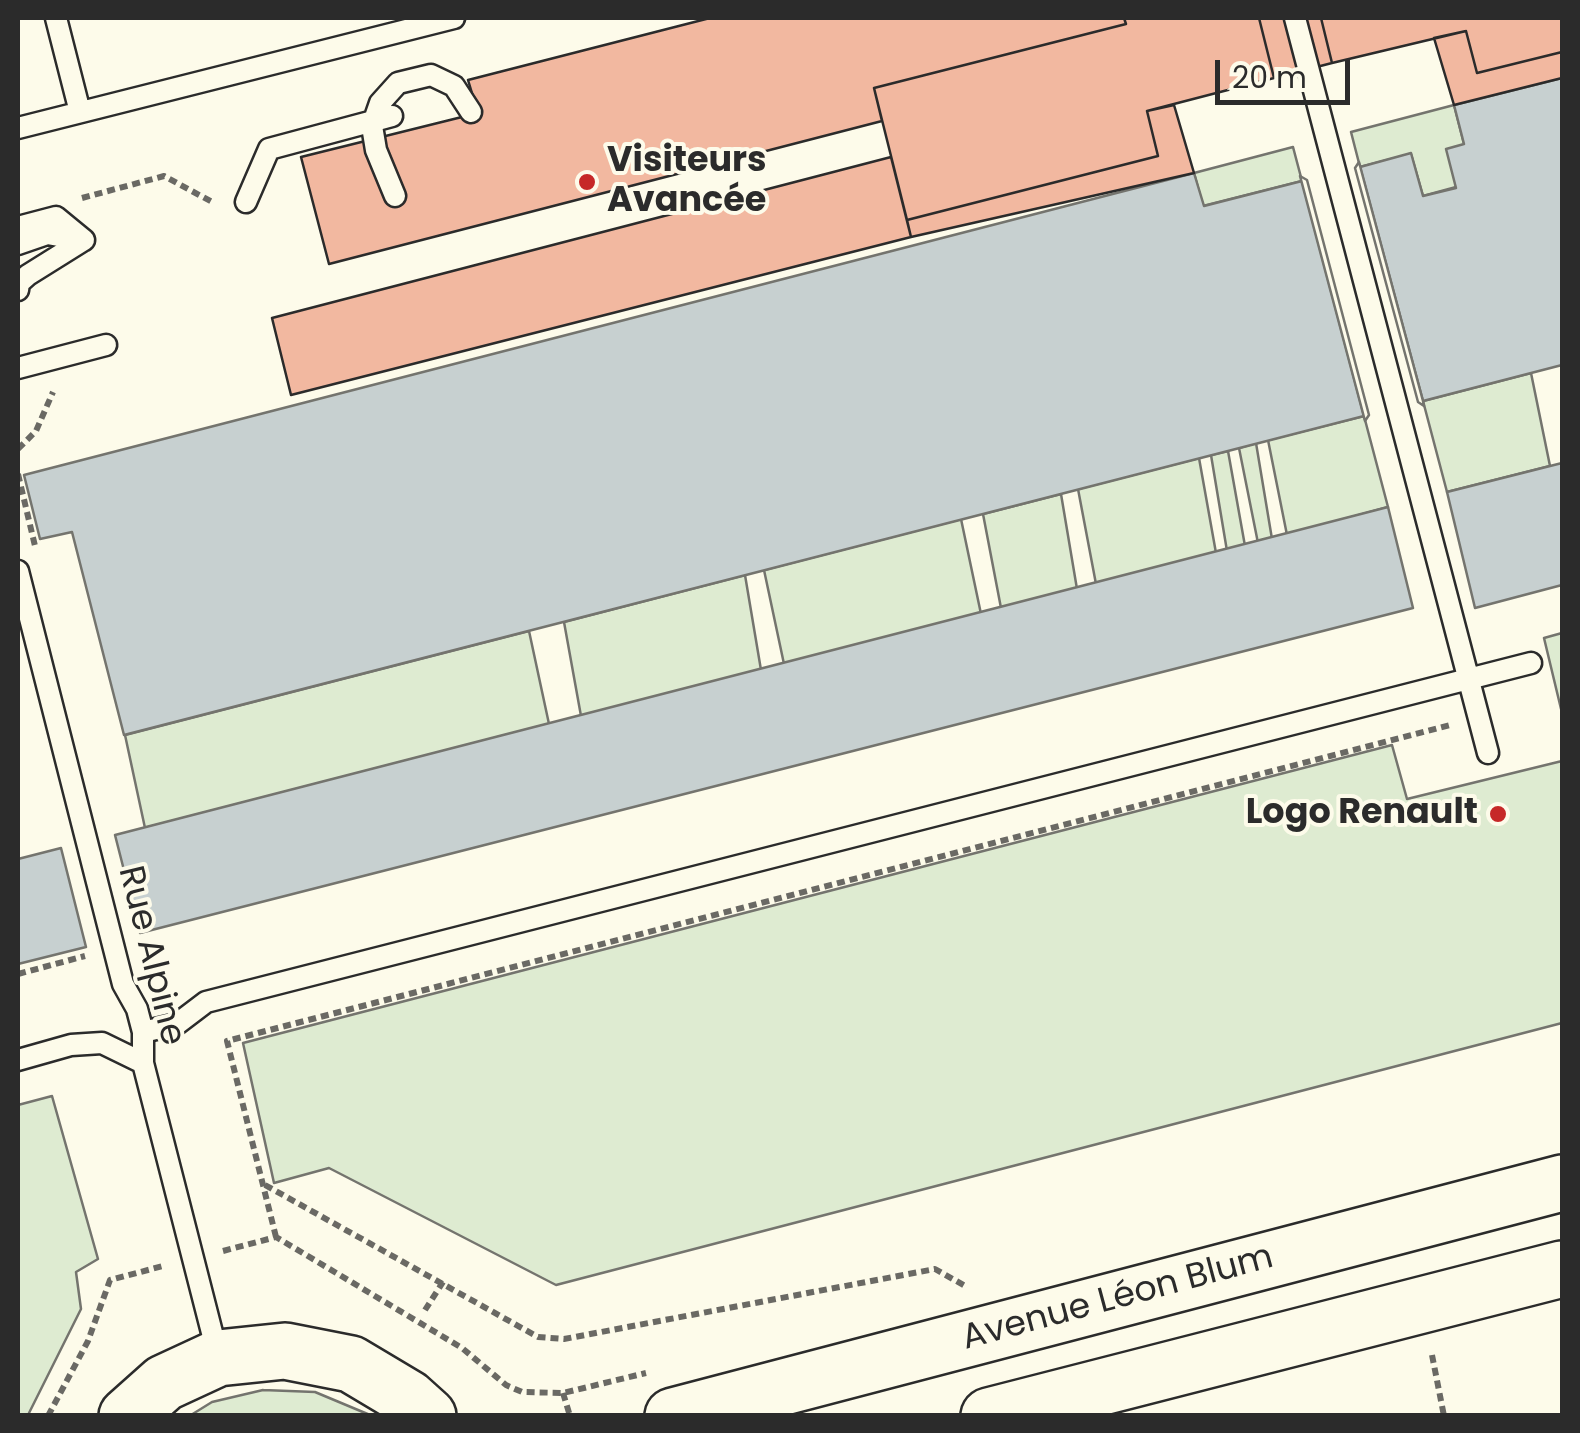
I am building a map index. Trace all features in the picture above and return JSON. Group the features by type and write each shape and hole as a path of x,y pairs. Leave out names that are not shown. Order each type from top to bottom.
{"main road":[{"name":"Avenue Léon Blum","path":"673,1416 1562,1183"},
{"path":"990,1416 1562,1269"},
{"path":"127,1416 164,1383 218,1358 285,1351 351,1364 408,1398 428,1416"}],"lane":[{"path":"56,18 80,112"},
{"path":"18,128 454,18"},
{"path":"1295,18 1488,753"},
{"path":"395,196 376,150 372,126 380,104 398,83 431,74 454,86 470,112"},
{"path":"246,202 268,149 392,116"},
{"path":"18,227 56,217 84,240"},
{"path":"18,244 47,234 84,240"},
{"path":"18,285 84,240"},
{"path":"18,368 106,345"},
{"name":"Rue Alpine","path":"18,571 123,984 137,1009 143,1032 144,1063 218,1358"},
{"path":"143,1032 177,1024 206,1002 1531,663"},
{"path":"18,1060 71,1045 102,1043 144,1063"}],"path":[{"path":"72,200 164,176 222,208"},
{"path":"18,449 44,417 54,376"},
{"path":"570,1416 563,1393 522,1392 506,1385 462,1348 276,1237 227,1041 1452,724 1443,684"},
{"path":"18,974 96,954"},
{"path":"264,1184 538,1337 564,1339 935,1269 981,1294"},
{"path":"48,1416 88,1340 110,1280"},
{"path":"425,1310 443,1282"},
{"path":"1432,1356 1444,1416"}],"green space":[{"path":"1454,105 1464,144 1456,187 1423,196 1411,154 1360,167 1351,132"},
{"path":"1293,147 1302,181 1203,206 1194,173"},
{"path":"1531,373 1550,466 1447,492 1423,401"},
{"path":"1364,416 1388,507 1287,535 1268,440"},
{"path":"1256,443 1272,539 1258,543 1239,448"},
{"path":"1228,451 1245,546 1227,551 1211,455"},
{"path":"1199,458 1216,553 1096,584 1078,489"},
{"path":"1061,494 1077,589 1001,608 983,514"},
{"path":"961,519 981,614 784,664 764,570"},
{"path":"745,575 761,670 581,716 564,622"},
{"path":"529,631 549,724 145,828 125,735"},
{"path":"1562,633 1562,713 1544,638"},
{"path":"1392,745 1407,799 1562,761 1562,1023 556,1285 329,1168 274,1183 243,1043"},
{"path":"52,1096 98,1259 76,1272 81,1309 28,1415 18,1415 18,1105"},
{"path":"263,1390 315,1392 370,1415 191,1415 212,1402"}],"shaded area":[{"path":"1562,78 1562,365 1423,401 1360,167 1411,153 1423,196 1456,188 1446,149 1464,144 1454,105"},
{"path":"1194,173 1204,206 1302,181 1364,416 124,735 72,532 40,539 24,475"},
{"path":"1562,463 1562,585 1475,608 1447,492"},
{"path":"1388,507 1413,608 140,933 115,835"},
{"path":"61,848 86,947 18,964 18,859"}],"pier":[{"path":"1359,162 1424,406 1418,402 1355,168"},
{"path":"1300,176 1307,180 1369,415 1365,421"}],"building":[{"path":"710,18 1124,18 1126,24 874,88 882,121 329,264 301,157 478,113 468,80"},
{"path":"1124,18 1259,18 1274,78 1147,111 1158,156 907,220 874,88 1126,24"},
{"path":"1259,18 1321,18 1332,63 1274,78"},
{"path":"1321,18 1562,18 1562,52 1477,73 1466,31 1332,63"},
{"path":"1466,31 1477,73 1562,52 1562,78 1454,105 1434,38"},
{"path":"1174,105 1194,173 911,237 907,220 1158,156 1147,111"},
{"path":"891,157 911,237 291,395 272,318"}],"place":[{"name":"Visiteurs Avancée","path":"587,182"},
{"name":"Logo Renault","path":"1498,814"}]}
